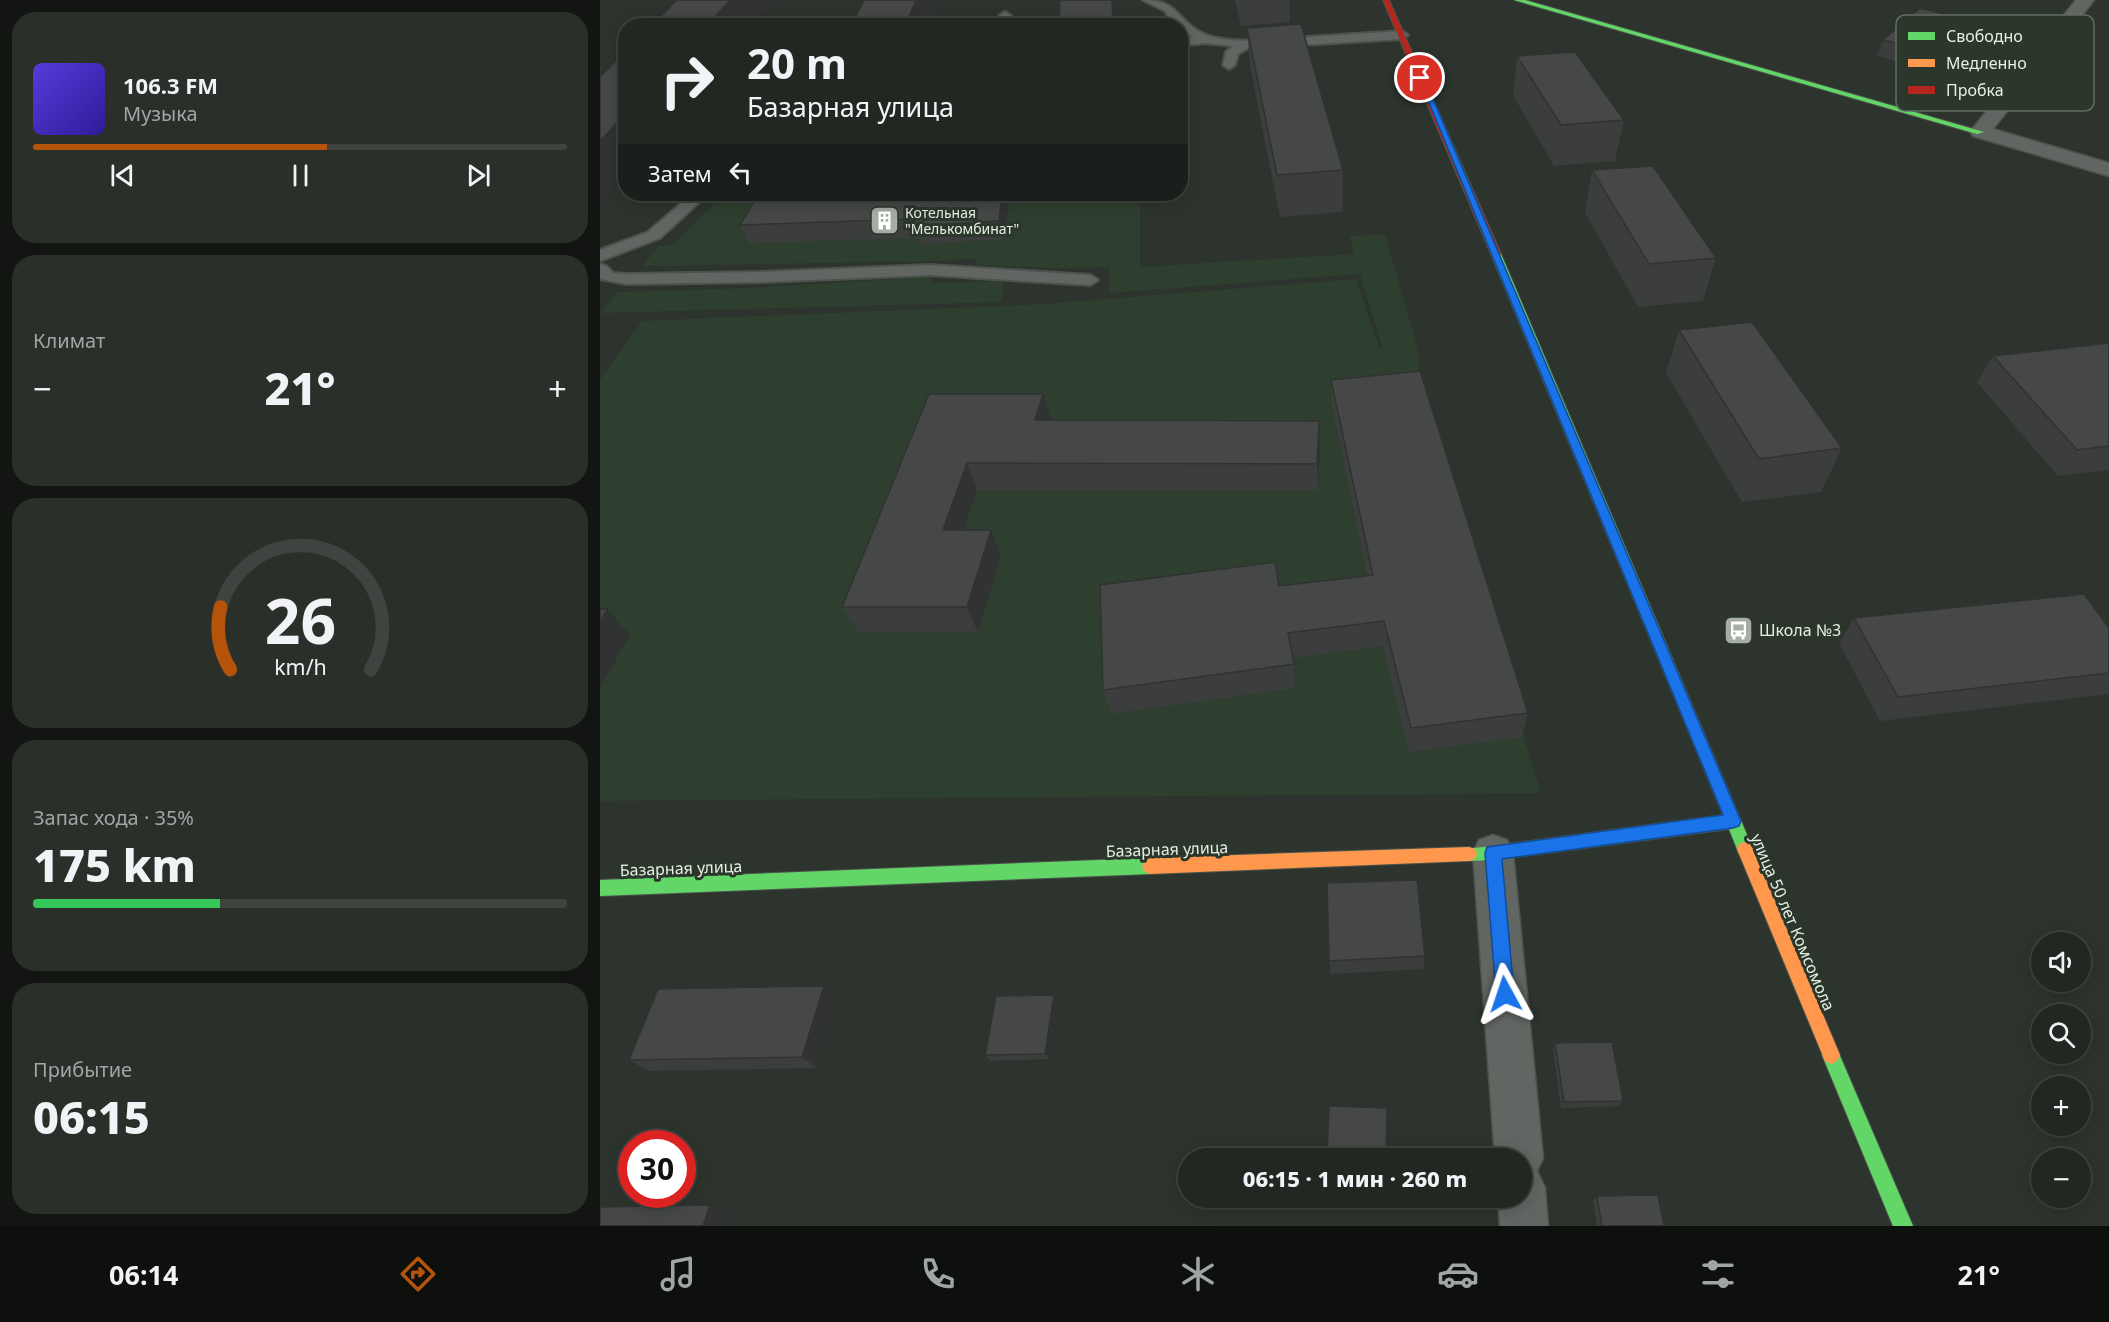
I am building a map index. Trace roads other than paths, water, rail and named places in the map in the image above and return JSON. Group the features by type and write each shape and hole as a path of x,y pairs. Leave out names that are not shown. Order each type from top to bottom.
{"street":[{"name":"улица 50 лет Комсомола","path":"1386,0 1903,1226"},
{"path":"1517,0 1896,108"},
{"path":"2073,15 2085,0"},
{"path":"1906,111 2109,170"},
{"path":"1980,132 1997,111"},
{"name":"Базарная улица","path":"603,893 1493,853 1733,821"},
{"path":"1493,853 1517,1148"},
{"path":"1523,1208 1524,1226"}],"lane":[{"path":"1149,0 1169,9 1175,18"},
{"path":"1188,29 1205,39"},
{"path":"1188,41 1205,39 1245,44 1402,35"},
{"path":"1229,65 1232,52 1245,44"},
{"path":"600,256 654,235 692,201"},
{"path":"600,269 603,275 610,278 626,279 761,277 930,270 1089,280"}],"place":[{"name":"Котельная \"Мелькомбинат\"","path":"884,220"},
{"name":"Школа №3","path":"1738,630"}]}
